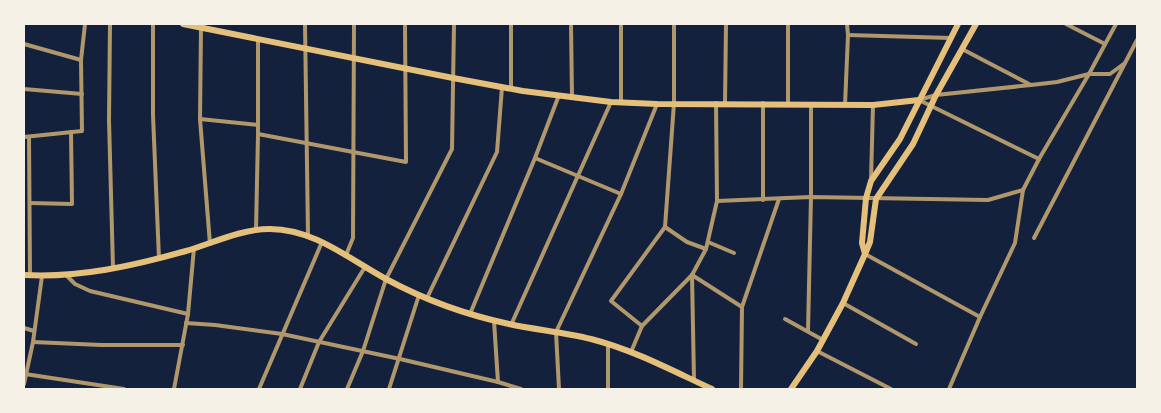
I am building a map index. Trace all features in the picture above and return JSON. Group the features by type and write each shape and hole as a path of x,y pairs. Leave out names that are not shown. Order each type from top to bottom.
{"main road":[{"path":"183,24 202,26 354,59 502,87 611,102 657,104 788,103 873,105 919,100"},
{"path":"866,254 862,243 866,198 871,181 900,139 958,24"},
{"path":"791,389 823,340 843,303 866,254 870,242 876,199 914,144 936,95 976,24"},
{"path":"27,275 66,275 136,265 210,244 234,235 256,230 271,229 308,235 346,255 386,279 419,295 470,314 494,321 590,338 630,352 712,389"}],"street":[{"path":"27,275 30,203 26,137 82,131 82,60 85,24"},
{"path":"110,24 109,120 114,268"},
{"path":"153,24 153,115 159,259"},
{"path":"305,24 308,235"},
{"path":"346,255 353,238 354,24"},
{"path":"258,134 406,162 405,24"},
{"path":"347,389 363,351 386,279 452,149 454,24"},
{"path":"511,24 511,88"},
{"path":"571,24 572,97"},
{"path":"621,24 621,103"},
{"path":"642,326 611,301 665,227 674,103 674,24"},
{"path":"725,103 726,24"},
{"path":"788,24 788,103"},
{"path":"845,105 848,35 847,24"},
{"path":"1066,24 1105,44"},
{"path":"949,389 980,317 1016,243 1023,190 1116,24"},
{"path":"202,26 200,119 210,244"},
{"path":"848,35 951,38"},
{"path":"256,230 258,39"},
{"path":"1034,238 1137,40"},
{"path":"24,44 82,60"},
{"path":"962,49 1031,86"},
{"path":"919,100 936,95 1031,86 1089,74 1110,74 1125,63"},
{"path":"427,298 497,152 502,87"},
{"path":"24,89 82,94"},
{"path":"470,314 535,158 559,95"},
{"path":"919,100 1039,159"},
{"path":"511,325 611,102"},
{"path":"630,352 642,326 692,276 706,249 717,201 716,103"},
{"path":"763,103 763,200"},
{"path":"559,389 556,332 621,194 657,104"},
{"path":"808,331 811,197 811,104"},
{"path":"871,181 873,105"},
{"path":"200,119 258,126"},
{"path":"30,203 72,204 71,132"},
{"path":"535,158 621,194"},
{"path":"24,183 29,183"},
{"path":"717,201 811,197 988,200 1023,190"},
{"path":"741,389 742,307 779,199"},
{"path":"665,227 687,242 706,249"},
{"path":"259,389 322,242"},
{"path":"708,242 734,252"},
{"path":"174,389 188,314 194,248"},
{"path":"866,254 980,317"},
{"path":"300,389 319,342 365,267"},
{"path":"66,275 75,284 90,291 188,314"},
{"path":"24,384 33,342 42,276"},
{"path":"692,276 742,307"},
{"path":"692,276 694,380"},
{"path":"389,389 400,359 419,295"},
{"path":"843,303 916,344"},
{"path":"785,319 823,340"},
{"path":"494,321 498,382"},
{"path":"186,323 215,325 282,334 400,359 498,382 513,388 521,389"},
{"path":"24,328 34,330"},
{"path":"33,342 101,345 183,345"},
{"path":"608,344 608,389"},
{"path":"817,350 891,389"},
{"path":"25,374 124,389"}]}
